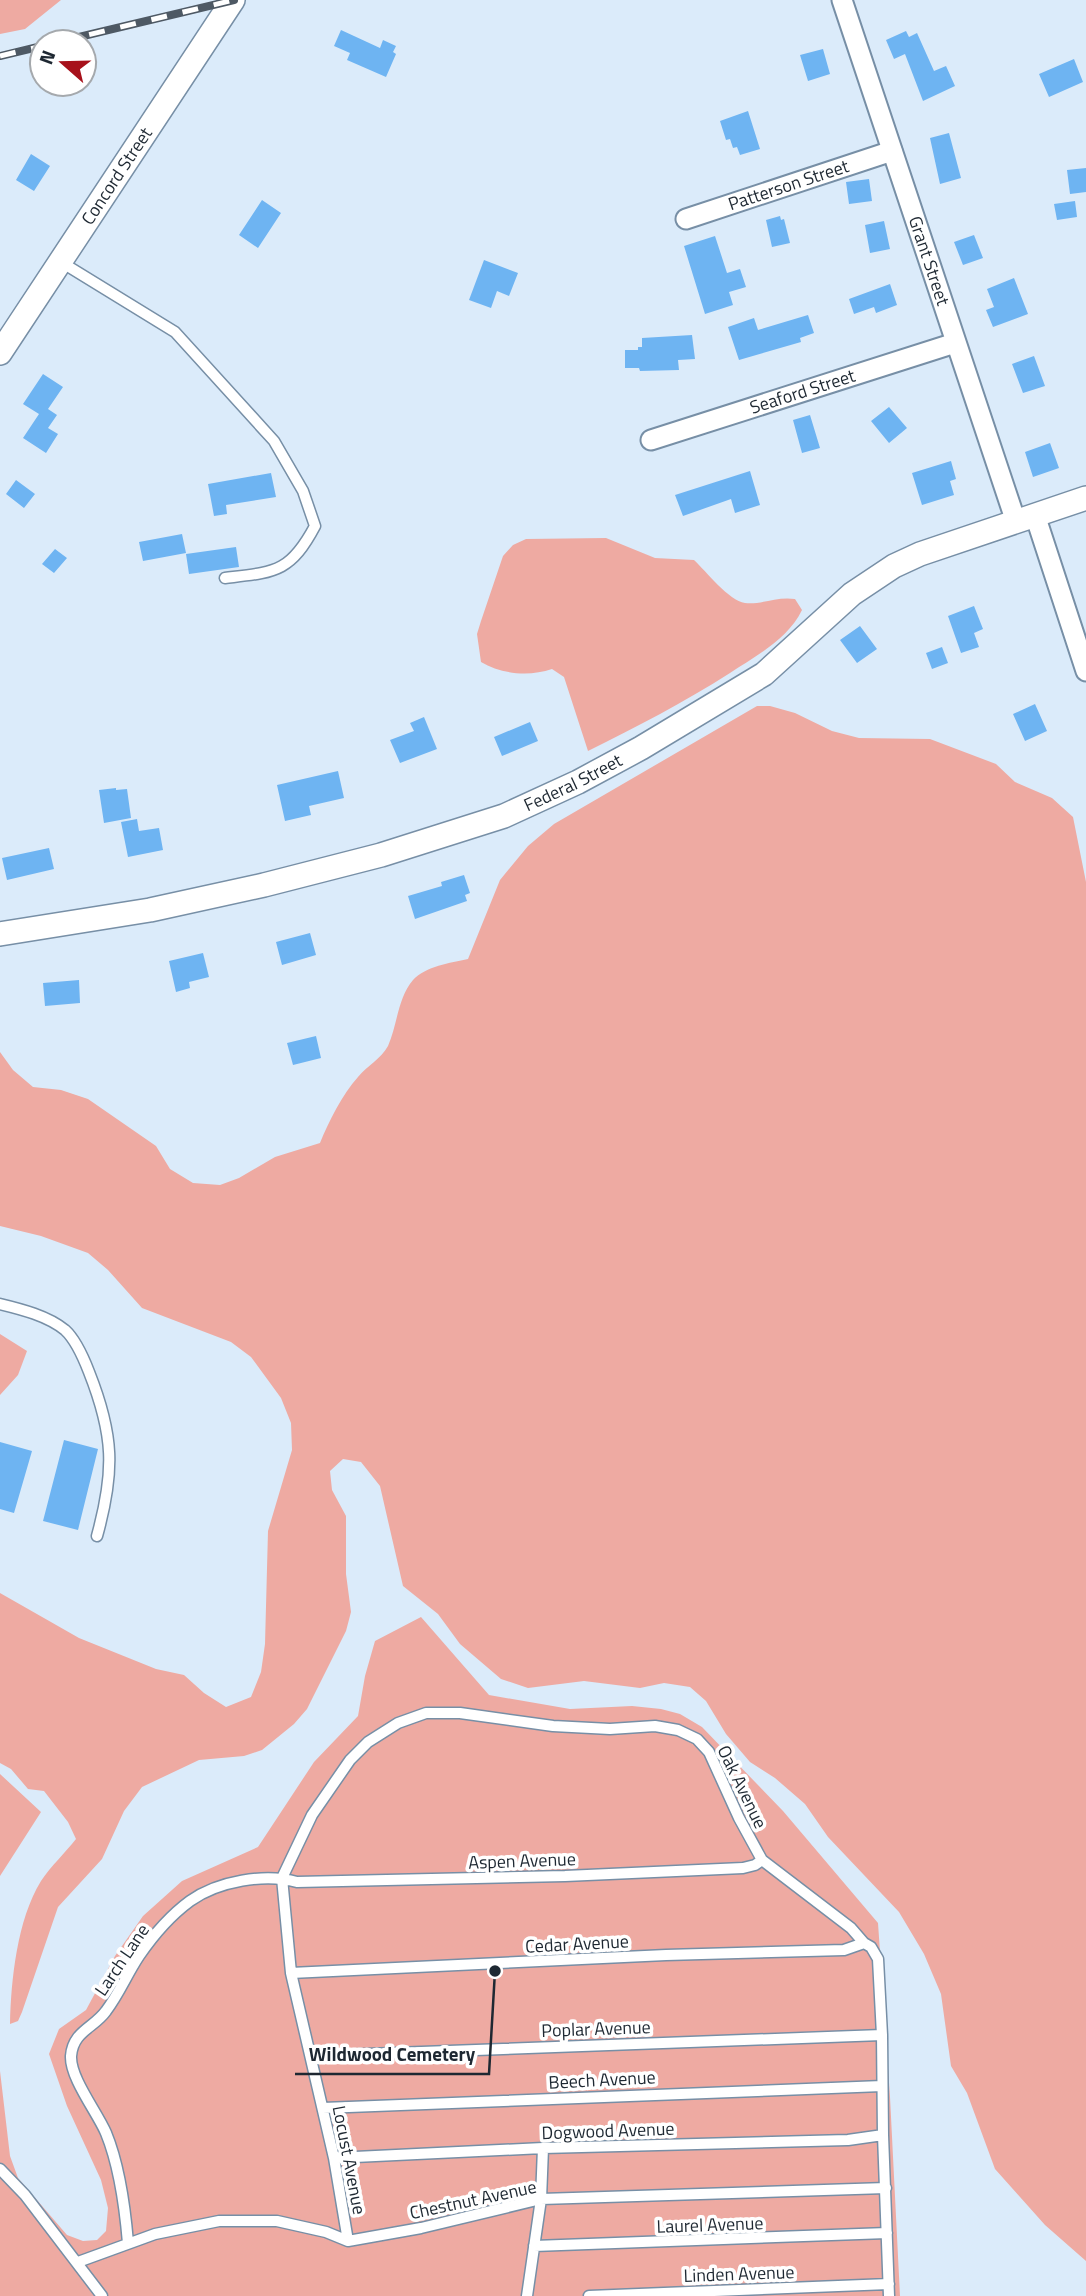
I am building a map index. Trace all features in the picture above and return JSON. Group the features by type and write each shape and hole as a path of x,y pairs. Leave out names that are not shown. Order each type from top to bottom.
{"street":[{"name":"Concord Street","path":"0,353 233,0"},
{"name":"Grant Street","path":"842,0 955,343 1086,671"},
{"name":"Patterson Street","path":"686,219 892,151"},
{"name":"Seaford Street","path":"651,440 955,343"},
{"name":"Federal Street","path":"0,934 150,909 264,885 381,855 504,816 578,782 641,748 764,674 802,642 844,600 894,566 920,554 1086,498"}],"lane":[{"path":"61,262 175,332 274,440 303,491 315,526 303,548 288,564 268,573 225,578"},
{"path":"0,1304 36,1315 59,1326 72,1337 87,1366 106,1422 111,1450 105,1508 97,1536"},
{"name":"Oak Avenue","path":"282,1878 302,1833 331,1785 350,1760 368,1742 398,1723 426,1713 460,1713 553,1726 610,1729 655,1726 678,1730 697,1739 709,1752 738,1818 762,1860 851,1928 871,1947 878,1959 889,2296"},
{"name":"Aspen Avenue","path":"282,1878 298,1882 565,1876 743,1868 762,1860"},
{"name":"Locust Avenue","path":"282,1878 292,1973 334,2158 348,2241"},
{"name":"Larch Lane","path":"128,2243 115,2163 106,2134 76,2077 71,2058 73,2045 79,2034 104,2014 139,1956 190,1901 217,1887 282,1878"},
{"name":"Cedar Avenue","path":"292,1973 666,1955 844,1950 864,1943"},
{"name":"Poplar Avenue","path":"312,2056 882,2035"},
{"name":"Beech Avenue","path":"323,2108 883,2086"},
{"name":"Dogwood Avenue","path":"334,2158 543,2148 848,2140 883,2135"},
{"path":"527,2296 541,2199 543,2148"},
{"path":"0,2169 25,2195 103,2296"},
{"name":"Chestnut Avenue","path":"78,2262 155,2234 219,2221 277,2221 326,2232 348,2241 421,2228 541,2199 886,2188"},
{"name":"Laurel Avenue","path":"534,2246 887,2233"},
{"name":"Linden Avenue","path":"589,2296 889,2284"}],"shaded area":[{"path":"0,0 61,0 25,29 0,34"},
{"path":"606,538 655,558 694,560 739,601 751,603 795,599 802,610 789,630 750,660 678,704 588,751 564,677 552,669 525,673 506,672 489,666 481,662 477,634 503,556 513,545 526,539"},
{"path":"757,706 770,706 795,713 832,731 859,738 930,739 996,764 1015,782 1052,798 1073,817 1086,882 1086,2261 1045,2225 995,2169 967,2093 951,2066 941,1994 924,1954 899,1912 828,1837 805,1804 775,1778 750,1762 726,1734 706,1701 690,1687 664,1683 640,1688 584,1681 528,1688 501,1679 460,1644 438,1614 403,1586 380,1486 361,1462 343,1459 330,1471 332,1490 346,1516 346,1574 351,1612 346,1631 307,1709 294,1724 262,1750 244,1756 199,1760 142,1787 124,1811 102,1859 58,1907 22,2012 18,2021 10,2024 14,1970 26,1914 41,1881 76,1839 68,1822 44,1791 28,1789 11,1769 0,1763 0,1593 79,1638 156,1669 184,1675 204,1693 226,1707 251,1697 261,1672 265,1644 268,1531 292,1450 291,1423 281,1398 251,1357 231,1342 142,1308 108,1270 88,1253 41,1236 0,1226 0,1052 13,1070 33,1087 61,1090 88,1099 156,1146 170,1169 193,1183 220,1185 239,1178 275,1157 320,1143 347,1092 388,1046 408,987 425,971 468,959 500,880 528,846 554,824"},
{"path":"0,1334 27,1351 18,1375 0,1395"},
{"path":"421,1617 489,1695 570,1709 632,1706 661,1709 680,1714 702,1727 783,1811 878,1923 900,2296 0,2296 0,2071 10,2156 18,2178 67,2235 83,2241 97,2240 106,2231 108,2208 101,2180 67,2106 49,2054 59,2029 86,2010 115,1956 143,1916 182,1881 258,1847 314,1762 358,1716 375,1641"},
{"path":"0,1774 41,1812 0,1876"}],"building":[{"path":"341,30 380,48 383,40 396,46 393,52 396,54 386,77 347,60 350,53 334,46"},
{"path":"906,31 909,37 917,33 934,71 946,66 955,86 923,101 905,54 894,59 886,40"},
{"path":"823,49 830,74 808,81 800,55"},
{"path":"1074,59 1083,82 1049,97 1039,74"},
{"path":"748,111 760,149 740,155 737,147 733,148 730,139 726,140 720,121"},
{"path":"949,133 961,178 940,184 930,138"},
{"path":"31,154 50,166 34,191 16,180"},
{"path":"1086,168 1086,192 1070,194 1067,170"},
{"path":"869,179 872,201 849,204 846,182"},
{"path":"262,200 281,213 258,248 239,235"},
{"path":"1075,201 1077,217 1057,220 1054,204"},
{"path":"780,216 781,220 784,219 790,243 772,247 766,220"},
{"path":"884,221 890,249 870,253 865,225"},
{"path":"974,235 983,258 963,265 954,242"},
{"path":"715,236 727,273 740,269 746,287 729,292 733,305 705,314 684,246"},
{"path":"484,260 518,273 509,296 497,291 491,308 469,300"},
{"path":"1014,278 1028,314 993,327 986,310 994,307 987,289"},
{"path":"890,284 897,305 876,313 874,307 854,314 849,299"},
{"path":"808,315 814,333 800,338 801,342 739,360 728,327 754,318 758,330"},
{"path":"692,335 695,359 678,360 679,370 640,371 639,368 625,368 625,350 638,350 638,347 642,347 642,338"},
{"path":"1034,356 1045,386 1023,393 1012,364"},
{"path":"43,374 63,387 48,409 57,415 48,428 58,434 46,453 23,438 39,414 23,404"},
{"path":"889,407 907,428 889,443 871,421"},
{"path":"810,415 820,448 802,453 793,420"},
{"path":"1050,443 1059,468 1033,477 1025,452"},
{"path":"951,461 956,479 950,481 954,495 922,505 912,473"},
{"path":"750,471 760,505 735,513 731,499 683,516 675,495"},
{"path":"271,473 276,497 226,505 227,514 214,516 208,484"},
{"path":"16,480 35,494 24,508 6,494"},
{"path":"182,534 186,553 143,561 139,542"},
{"path":"236,547 239,567 189,574 186,554"},
{"path":"55,549 67,558 54,573 42,564"},
{"path":"974,606 983,629 974,633 979,647 961,653 948,616"},
{"path":"860,626 877,649 857,663 840,640"},
{"path":"942,647 948,663 932,669 926,653"},
{"path":"1035,704 1047,731 1025,741 1013,714"},
{"path":"424,717 437,749 400,763 390,740 414,731 410,723"},
{"path":"530,722 538,741 502,756 494,737"},
{"path":"338,771 344,798 309,806 311,815 285,821 277,785"},
{"path":"127,789 131,818 104,823 99,790"},
{"path":"137,819 139,831 159,828 163,850 128,857 121,822"},
{"path":"49,848 54,869 7,880 2,858"},
{"path":"464,875 470,893 465,895 467,901 415,919 408,896 442,886 441,882"},
{"path":"310,933 316,955 282,965 276,942"},
{"path":"203,953 209,977 189,982 190,988 176,992 169,961"},
{"path":"79,980 80,1003 45,1006 43,983"},
{"path":"316,1036 321,1058 293,1065 287,1043"},
{"path":"64,1440 98,1449 78,1530 43,1521"},
{"path":"0,1442 32,1451 14,1513 0,1509"}],"railway":[{"path":"98,32 234,0"},
{"path":"0,56 28,49"}],"place":[{"name":"Wildwood Cemetery","path":"495,1971"}]}
